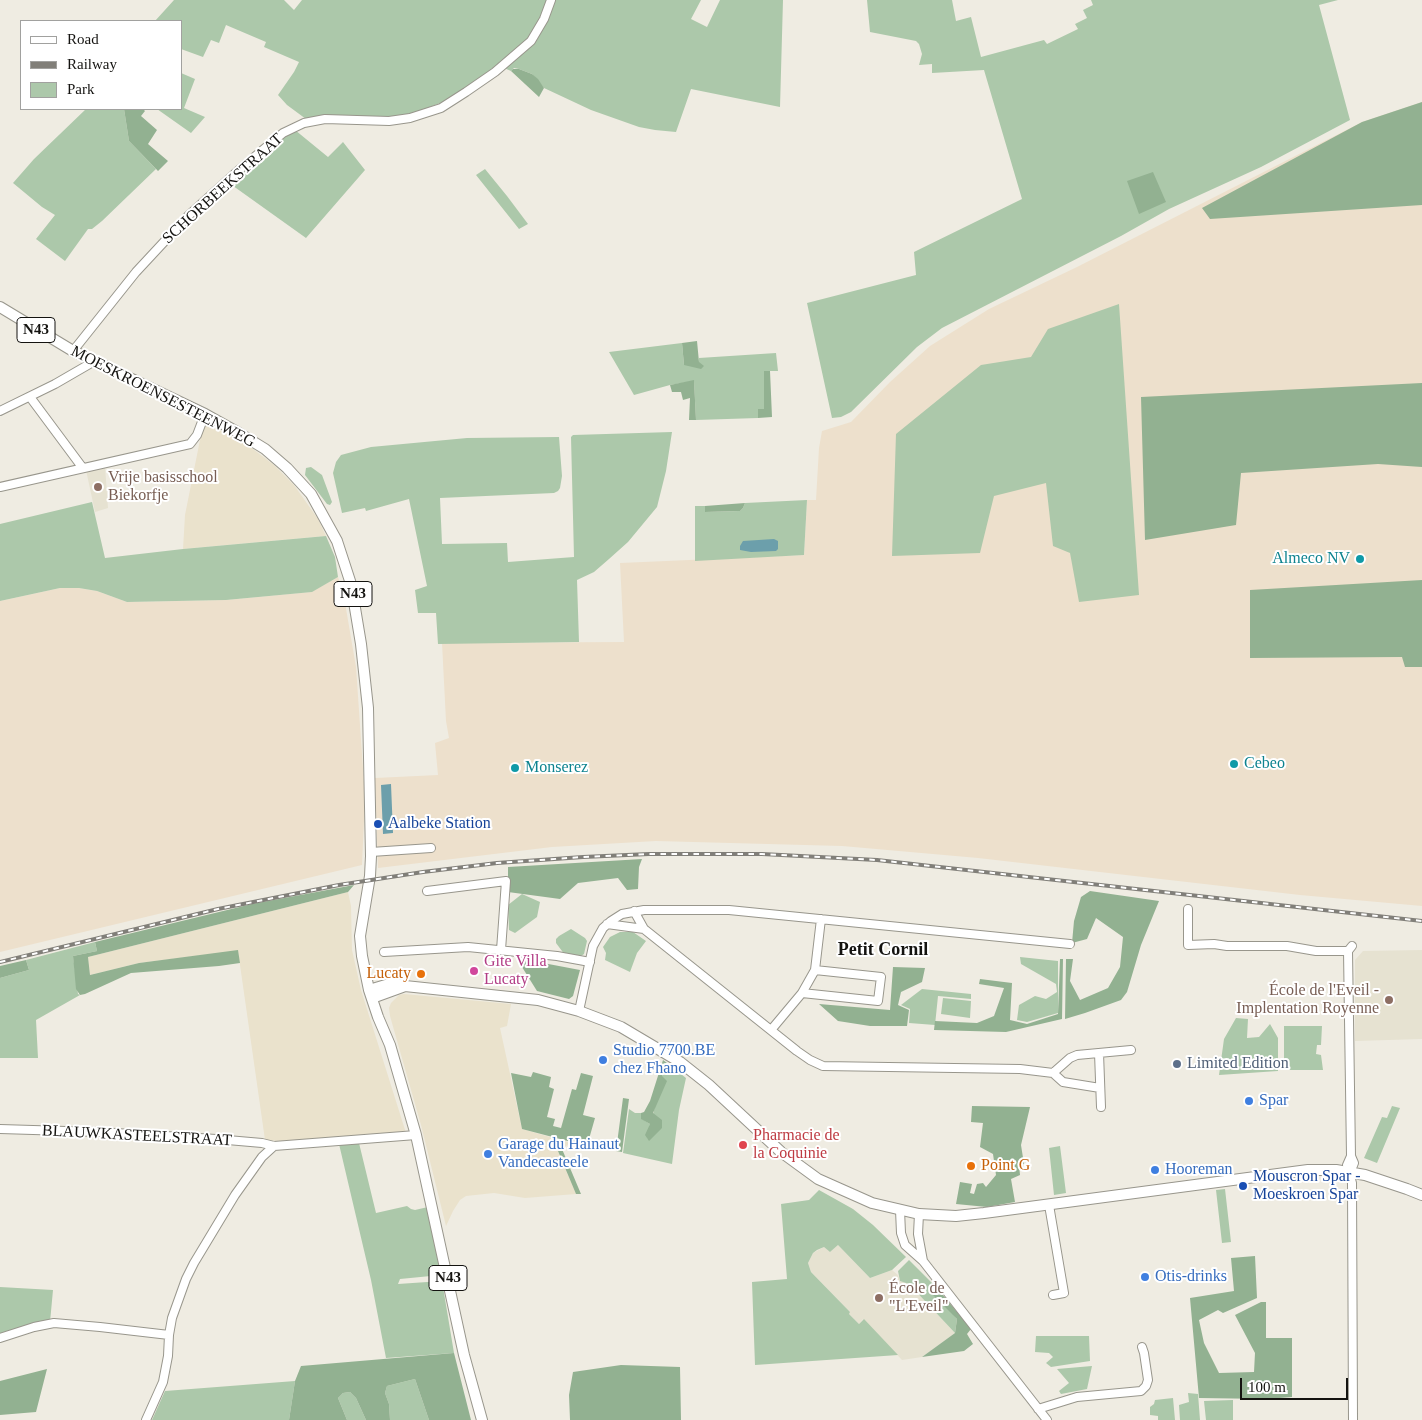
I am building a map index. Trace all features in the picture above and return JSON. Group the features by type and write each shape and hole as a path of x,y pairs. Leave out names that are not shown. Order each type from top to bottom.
{"main road":[{"name":"MOESKROENSESTEENWEG","path":"0,307 72,352 205,414 252,441 287,468 310,494 338,541 351,584 361,644 368,708 371,852 369,880 360,936 370,994"},
{"path":"370,994 389,984 538,1000 579,1011 621,1027 680,1062 709,1085 781,1152 818,1179 872,1203 919,1214 956,1216 1300,1171 1336,1170 1373,1178 1422,1196"},
{"name":"N43","path":"370,994 390,1045 416,1135 464,1355 482,1420"}],"street":[{"name":"SCHORBEEKSTRAAT","path":"72,352 136,272 189,215 283,133 304,123 325,119 395,121 441,108 494,72 531,40 544,19 551,0"},
{"path":"0,411 30,397 93,362"},
{"path":"30,397 82,467"},
{"path":"0,487 190,444 197,435 205,414"},
{"path":"371,852 431,848"},
{"path":"427,891 506,881 501,950"},
{"path":"1188,909 1188,945 1287,946 1316,951 1350,949 1351,1156 1354,1164 1350,1173 1352,1183 1353,1420"},
{"path":"579,1011 598,936 607,924 622,914 634,911 729,910 1070,944"},
{"path":"634,911 644,929 810,1060 823,1066 1010,1069 1053,1072 1063,1082 1100,1088"},
{"path":"771,1030 802,993 815,970 821,919"},
{"path":"607,924 644,929"},
{"path":"384,952 446,948 501,950 590,962"},
{"path":"802,993 878,1001 881,977 815,970"},
{"path":"1053,1072 1070,1058 1077,1055 1131,1050"},
{"path":"1099,1053 1101,1107"},
{"name":"BLAUWKASTEELSTRAAT","path":"0,1129 99,1132 244,1142 274,1146 416,1135"},
{"path":"146,1420 163,1382 168,1356 169,1335 178,1299 194,1263 244,1182 262,1157 274,1146"},
{"path":"1049,1205 1064,1293 1054,1295"},
{"path":"900,1210 902,1240 923,1261 1047,1420"},
{"path":"919,1214 918,1234 923,1261"},
{"path":"0,1338 34,1327 54,1324 169,1335"},
{"path":"1038,1409 1077,1397 1142,1391 1148,1380 1142,1347"}],"shaded area":[{"path":"1422,102 1422,906 1300,895 978,858 842,846 656,841 552,847 378,868 375,778 438,775 435,743 449,738 446,721 442,643 624,642 620,563 804,555 807,500 816,500 819,448 822,431 851,422 890,382 930,346 989,309 1077,267 1362,122"},
{"path":"206,423 249,446 274,465 294,485 318,519 326,536 183,549 185,515 200,440 204,424"},
{"name":"Vrije basisschool Biekorfje","path":"105,466 108,508 95,512 86,470"},
{"path":"338,577 343,591 356,667 365,798 362,865 0,952 0,601 60,588 79,588 97,591 127,602 226,600 311,592"},
{"path":"348,892 351,906 352,950 361,990 406,1133 280,1141 265,1140 238,951 139,963 90,975 88,957"},
{"name":"École de l'Eveil - Implentation Royenne","path":"1422,950 1422,1039 1355,1041 1355,960 1363,951"},
{"path":"399,995 511,1004 507,1026 500,1028 522,1129 571,1143 558,1151 576,1194 525,1198 494,1193 466,1196 460,1200 446,1226 421,1125 390,1016 389,1008 391,1003"},
{"name":"École de \"L'Eveil\"","path":"838,1245 870,1278 892,1270 898,1275 900,1281 909,1284 955,1333 922,1357 902,1360 863,1319 859,1324 849,1314 850,1312 811,1272 808,1263 813,1253 824,1247 830,1252"}],"green space":[{"path":"174,0 284,0 294,10 302,0 547,0 535,29 527,40 477,81 448,100 406,116 381,118 326,116 306,119 287,105 278,95 299,62 264,47 266,42 226,25 219,43 211,40 203,57 182,49 182,20 156,20"},
{"path":"553,0 701,0 691,19 707,27 720,0 783,0 780,107 691,89 676,132 655,130 639,127 591,110 544,88 532,74 519,69 514,68 511,71 504,68 523,53 536,39"},
{"path":"867,0 952,0 956,21 971,17 981,57 1044,40 1047,44 1078,29 1075,24 1087,18 1083,10 1093,5 1091,0 1338,0 1319,5 1350,120 1261,167 1169,209 1121,236 942,328 917,347 851,412 841,417 832,418 807,303 916,275 914,252 1022,199 984,70 932,73 932,64 919,65 922,54 916,41 870,32"},
{"path":"519,69 532,74 538,79 544,88 539,97 511,71"},
{"path":"182,73 195,79 184,108 205,117 191,133 158,110 182,110"},
{"path":"1422,102 1422,205 1210,219 1202,208 1362,122"},
{"path":"85,110 124,110 129,141 156,169 102,221 92,229 88,229 65,261 36,239 55,215 42,207 13,183 34,159"},
{"path":"124,110 144,110 141,116 157,130 148,144 168,161 158,171 129,141"},
{"path":"295,130 328,157 343,142 365,170 306,238 229,183 283,136"},
{"path":"485,169 528,224 519,229 476,175"},
{"path":"1153,172 1166,202 1139,214 1127,181"},
{"path":"1119,304 1139,595 1079,602 1070,553 1053,546 1046,483 994,496 980,553 892,556 896,434 981,365 1031,357 1048,329"},
{"path":"697,341 699,362 704,366 701,369 684,365 682,343"},
{"path":"682,343 684,365 699,362 699,358 776,353 778,371 764,371 764,409 758,410 758,418 696,420 694,381 670,385 634,395 609,352"},
{"path":"764,371 770,371 772,417 758,418 758,409 764,409"},
{"path":"694,380 696,420 689,420 690,398 683,400 681,392 672,392 670,385"},
{"path":"1422,383 1422,467 1378,464 1241,473 1236,525 1145,540 1141,397"},
{"path":"672,432 666,471 657,507 628,542 594,572 577,580 579,642 438,644 436,613 418,613 415,590 427,586 409,499 366,511 365,508 342,513 333,473 336,462 341,455 371,447 467,438 559,437 562,476 558,491 554,493 440,498 442,544 507,543 508,562 574,557 571,437 573,435"},
{"path":"311,467 322,475 332,502 330,505 327,504 305,475 306,468"},
{"path":"807,500 804,555 695,561 695,506 705,506 706,512 740,511 745,503"},
{"path":"92,502 105,558 326,536 335,557 338,577 312,592 226,600 127,602 97,591 79,588 60,588 0,601 0,524"},
{"path":"745,503 740,511 705,512 705,506"},
{"path":"1422,580 1422,667 1405,667 1402,657 1250,658 1250,590"},
{"path":"642,859 639,867 638,889 627,890 618,878 578,883 560,899 508,892 508,867"},
{"path":"354,885 348,892 88,957 90,975 139,963 238,950 240,963 131,973 85,994 80,995 76,989 73,956 97,951 95,942 252,904"},
{"path":"1090,891 1159,901 1141,945 1127,992 1121,1000 1065,1019 1066,959 1073,959 1070,981 1080,1000 1108,988 1120,967 1123,937 1096,918 1087,939 1072,943 1074,921 1081,897"},
{"path":"522,894 540,902 537,917 515,933 509,930 508,905"},
{"path":"571,929 587,941 584,954 581,956 565,955 556,943 556,939 559,936"},
{"path":"620,932 633,932 646,941 637,953 630,972 605,960 606,953 603,947 610,937"},
{"path":"95,942 97,951 73,956 78,994 80,995 36,1020 38,1058 0,1058 0,978 29,970 26,960"},
{"path":"1020,957 1058,961 1058,1013 1027,1022 1017,1020 1019,1005 1035,996 1046,999 1057,992 1056,984 1021,964"},
{"path":"522,959 580,970 573,996 569,999 537,991 522,967"},
{"path":"1060,959 1063,959 1062,1019 1006,1032 934,1030 935,1021 977,1023 994,1016 1004,988 979,984 980,979 1012,983 1010,1020 1027,1024 1058,1014"},
{"path":"26,960 29,970 0,978 0,966"},
{"path":"893,967 925,968 922,982 901,992 898,1005 909,1010 907,1026 870,1026 838,1021 819,1004 890,1010"},
{"path":"922,989 971,994 971,999 938,996 935,1025 909,1023 910,1009 901,1005"},
{"path":"943,998 971,1001 970,1018 941,1014"},
{"path":"1236,1018 1248,1019 1247,1038 1259,1037 1270,1024 1278,1038 1278,1071 1219,1075 1224,1039"},
{"path":"1284,1026 1322,1026 1321,1045 1317,1045 1316,1054 1321,1055 1323,1070 1284,1070"},
{"path":"663,1060 667,1063 662,1076 667,1081 653,1113 662,1120 662,1128 649,1141 645,1135 650,1124 641,1119 641,1113 644,1112 650,1101"},
{"path":"667,1063 686,1078 679,1110 672,1164 623,1153 629,1109 635,1113 641,1113 642,1119 650,1124 647,1140 662,1076"},
{"path":"533,1072 551,1077 549,1087 554,1089 547,1117 555,1119 553,1126 561,1128 572,1089 576,1090 581,1073 593,1076 583,1115 595,1118 589,1139 604,1143 602,1150 522,1129 511,1073 531,1077"},
{"path":"623,1098 629,1099 622,1152 616,1151"},
{"path":"972,1106 1030,1107 1021,1145 1024,1164 1019,1165 1020,1175 1011,1179 1015,1202 987,1207 956,1204 960,1182 972,1184 970,1193 974,1194 977,1184 983,1183 986,1187 996,1175 993,1154 980,1147 983,1123 971,1122"},
{"path":"1392,1106 1400,1108 1377,1163 1364,1158 1382,1117 1387,1118"},
{"path":"359,1143 376,1213 407,1206 415,1210 428,1207 441,1275 400,1279 398,1284 442,1281 454,1353 386,1358 371,1280 339,1144"},
{"path":"1060,1146 1066,1193 1054,1195 1049,1148"},
{"path":"562,1149 581,1194 576,1194 558,1151"},
{"path":"1225,1189 1231,1242 1222,1243 1216,1190"},
{"path":"819,1190 853,1209 873,1225 906,1257 892,1270 870,1278 838,1245 830,1252 824,1247 817,1250 813,1253 808,1263 811,1272 850,1312 849,1314 859,1324 864,1319 898,1355 755,1365 752,1282 787,1279 781,1204 809,1200"},
{"path":"1255,1256 1257,1298 1223,1313 1218,1310 1199,1320 1204,1343 1219,1373 1254,1372 1255,1353 1235,1315 1261,1302 1266,1302 1266,1338 1292,1338 1292,1397 1267,1399 1199,1398 1190,1298 1234,1291 1231,1258"},
{"path":"909,1260 938,1289 934,1291 957,1319 955,1333 909,1284 900,1281 898,1271"},
{"path":"0,1287 53,1290 50,1322 0,1335"},
{"path":"938,1289 971,1329 967,1334 973,1344 964,1351 922,1357 955,1333 957,1319 932,1294"},
{"path":"1036,1336 1089,1336 1090,1361 1051,1367 1046,1363 1053,1357 1049,1353 1035,1352"},
{"path":"454,1353 471,1420 429,1420 415,1379 387,1386 385,1393 389,1404 390,1420 366,1420 356,1398 350,1392 343,1393 338,1398 347,1420 289,1420 295,1381 301,1366"},
{"path":"621,1365 680,1367 681,1420 570,1420 569,1395 573,1372"},
{"path":"1092,1366 1087,1389 1061,1394 1059,1391 1069,1383 1057,1369"},
{"path":"47,1369 36,1412 0,1415 0,1381"},
{"path":"415,1379 429,1420 390,1420 389,1404 385,1393 387,1386"},
{"path":"295,1381 289,1420 152,1420 165,1391"},
{"path":"350,1392 356,1398 366,1420 347,1420 338,1398 343,1393"},
{"path":"1188,1393 1198,1394 1200,1420 1180,1420 1179,1405 1189,1402"},
{"path":"1173,1398 1175,1420 1158,1420 1158,1416 1150,1415 1150,1407 1154,1404 1155,1400"},
{"path":"1233,1400 1233,1420 1206,1420 1204,1401"}],"water":[{"path":"774,539 778,541 778,549 776,551 751,552 740,550 743,541"},
{"path":"391,784 393,833 383,834 381,785"}],"railway":[{"path":"0,962 218,909 339,885 497,863 649,854 762,854 877,860 1422,921"}],"place":[{"name":"Vrije basisschool Biekorfje","path":"98,487"},
{"name":"Almeco NV","path":"1360,559"},
{"name":"Cebeo","path":"1234,764"},
{"name":"Monserez","path":"515,768"},
{"name":"Aalbeke Station","path":"378,824"},
{"name":"Gite Villa Lucaty","path":"474,971"},
{"name":"Lucaty","path":"421,974"},
{"name":"École de l'Eveil - Implentation Royenne","path":"1389,1000"},
{"name":"Studio 7700.BE chez Fhano","path":"603,1060"},
{"name":"Limited Edition","path":"1177,1064"},
{"name":"Spar","path":"1249,1101"},
{"name":"Pharmacie de la Coquinie","path":"743,1145"},
{"name":"Garage du Hainaut Vandecasteele","path":"488,1154"},
{"name":"Point G","path":"971,1166"},
{"name":"Hooreman","path":"1155,1170"},
{"name":"Mouscron Spar - Moeskroen Spar","path":"1243,1186"},
{"name":"Otis-drinks","path":"1145,1277"},
{"name":"École de \"L'Eveil\"","path":"879,1298"}],"district":[{"name":"Petit Cornil","path":"883,950"}]}
